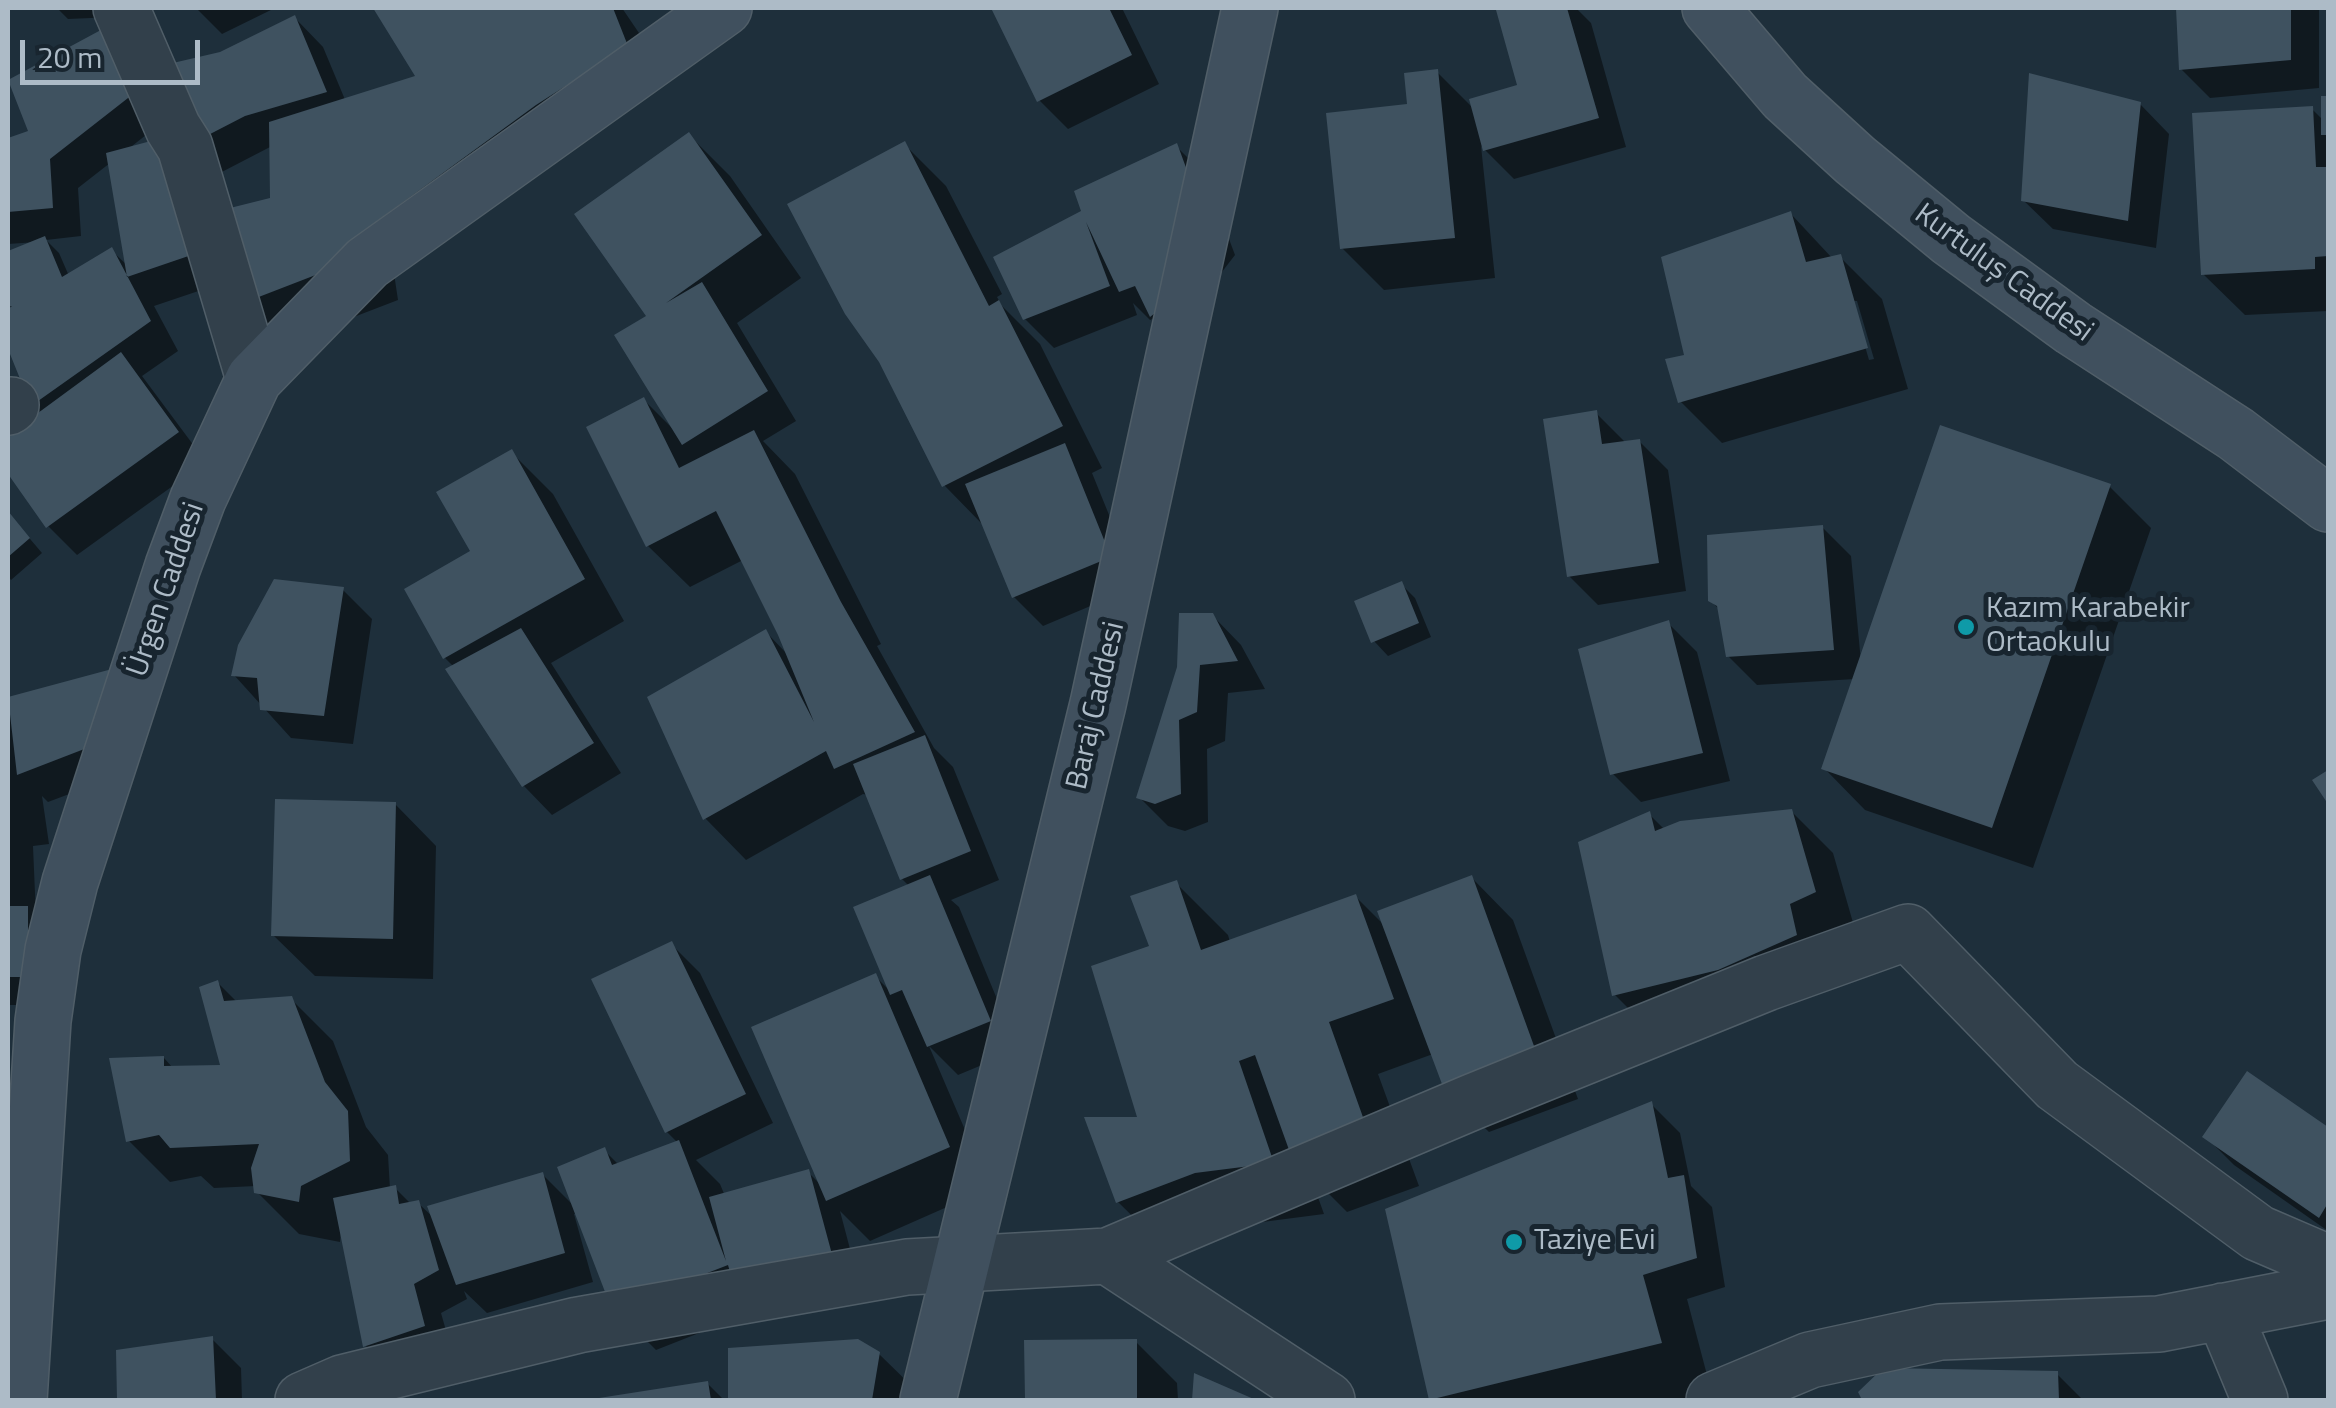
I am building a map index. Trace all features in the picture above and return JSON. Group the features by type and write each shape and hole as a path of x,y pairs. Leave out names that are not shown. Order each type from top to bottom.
{"street":[{"path":"122,8 185,148 254,379"},
{"name":"Ürgen Caddesi","path":"19,1400 21,1160 53,950 70,882 179,550 254,379 367,263 724,8"},
{"name":"Baraj Caddesi","path":"928,1400 1098,704 1250,8"},
{"name":"Kurtuluş Caddesi","path":"1710,8 1785,96 1951,239 2073,328 2236,434 2328,504"},
{"path":"304,1400 342,1382 578,1325 907,1267 1108,1256 1472,1102 1766,983 1908,932 2056,1084 2258,1233 2328,1263"},
{"path":"1108,1256 1327,1400"},
{"path":"1714,1400 1819,1380 1940,1332 2159,1324 2328,1290"},
{"path":"2223,1311 2260,1400"}],"building":[{"path":"373,8 613,8 628,46 536,105 354,238 357,259 238,305 226,209 270,198 269,122 415,76"},
{"path":"991,8 1109,8 1132,55 1037,102"},
{"path":"1567,8 1599,118 1483,151 1469,99 1517,85 1496,10"},
{"path":"2176,8 2291,8 2291,60 2179,70"},
{"path":"295,15 327,92 245,116 185,147 160,66 220,52"},
{"path":"112,24 137,91 50,159 53,208 8,212 8,138 28,131 8,80"},
{"path":"1438,69 1455,238 1340,249 1326,113 1407,104 1404,73"},
{"path":"2029,73 2141,102 2128,221 2021,201"},
{"path":"2321,96 2328,96 2328,135 2321,135"},
{"path":"2313,106 2316,167 2328,167 2328,256 2315,257 2315,269 2201,275 2192,113"},
{"path":"689,132 762,235 666,303 702,282 768,391 682,445 614,335 646,316 574,214"},
{"path":"162,138 212,248 127,277 106,153"},
{"path":"905,141 989,306 999,300 1063,426 942,487 879,362 845,314 787,204"},
{"path":"1177,143 1207,225 1182,292 1150,317 1135,286 1119,292 1086,222 1110,286 1023,320 993,257 1081,211 1074,191"},
{"path":"1791,211 1806,262 1841,254 1868,348 1678,403 1665,359 1684,355 1661,257"},
{"path":"45,236 62,277 112,247 151,321 31,406 8,349 8,309 12,306 8,307 8,251"},
{"path":"121,352 179,432 46,528 8,474 8,435"},
{"path":"644,397 679,468 754,430 841,602 915,732 834,769 826,751 703,820 647,697 766,629 814,722 778,635 716,511 646,547 586,427"},
{"path":"1597,410 1602,444 1640,439 1659,563 1567,577 1543,419"},
{"name":"Kazım Karabekir Ortaokulu","path":"1940,425 2111,484 1992,828 1821,769"},
{"path":"1065,443 1111,557 1012,598 965,484"},
{"path":"512,449 585,579 443,659 404,589 470,551 436,492"},
{"path":"8,511 30,538 8,557"},
{"path":"1823,525 1834,650 1726,657 1717,606 1708,601 1707,535"},
{"path":"274,579 344,587 324,716 260,710 257,678 231,676 238,645"},
{"path":"1402,581 1419,623 1371,643 1354,601"},
{"path":"1179,613 1213,613 1238,661 1200,665 1197,712 1179,720 1181,794 1155,804 1136,798 1177,667"},
{"path":"1669,620 1703,753 1610,775 1578,649"},
{"path":"521,628 594,743 522,787 445,669"},
{"path":"112,669 105,741 17,775 8,697"},
{"path":"925,735 971,851 900,880 853,764"},
{"path":"2328,770 2328,804 2312,780"},
{"path":"275,799 396,802 393,939 271,936"},
{"path":"1792,809 1816,892 1790,904 1797,935 1718,970 1612,996 1578,842 1650,811 1655,831 1680,821"},
{"path":"930,875 991,1021 927,1047 902,990 890,995 853,907"},
{"path":"1472,875 1538,1057 1445,1092 1377,911"},
{"path":"1177,880 1201,950 1356,894 1394,999 1329,1022 1369,1134 1293,1161 1255,1055 1239,1061 1274,1163 1195,1173 1116,1203 1084,1117 1137,1117 1091,966 1149,946 1130,896"},
{"path":"8,906 28,906 28,977 8,977"},
{"path":"672,941 746,1094 665,1133 591,979"},
{"path":"876,973 950,1147 826,1201 751,1027"},
{"path":"218,980 224,1001 292,996 325,1082 348,1111 350,1161 301,1186 299,1202 254,1193 251,1168 259,1144 170,1148 159,1135 126,1142 109,1058 164,1056 164,1066 220,1065 199,987"},
{"path":"2247,1071 2328,1127 2328,1203 2319,1218 2202,1137"},
{"name":"Taziye Evi","path":"1652,1101 1668,1178 1684,1175 1697,1258 1643,1275 1662,1343 1429,1400 1385,1209"},
{"path":"679,1140 726,1261 709,1197 809,1169 833,1258 734,1286 728,1265 612,1310 557,1167 605,1147 612,1165"},
{"path":"543,1172 565,1253 456,1285 427,1206"},
{"path":"396,1185 399,1204 419,1200 439,1270 414,1284 425,1326 363,1347 333,1198"},
{"path":"213,1336 216,1400 117,1400 116,1350"},
{"path":"858,1339 880,1352 872,1400 728,1400 728,1348"},
{"path":"1137,1339 1137,1400 1025,1400 1024,1340"},
{"path":"1883,1368 2058,1371 2059,1400 1862,1400 1858,1392"},
{"path":"1194,1373 1256,1400 1192,1400"},
{"path":"708,1381 711,1400 599,1400 599,1398"}],"place":[{"name":"Kazım Karabekir Ortaokulu","path":"1966,627"},
{"name":"Taziye Evi","path":"1514,1242"}]}
